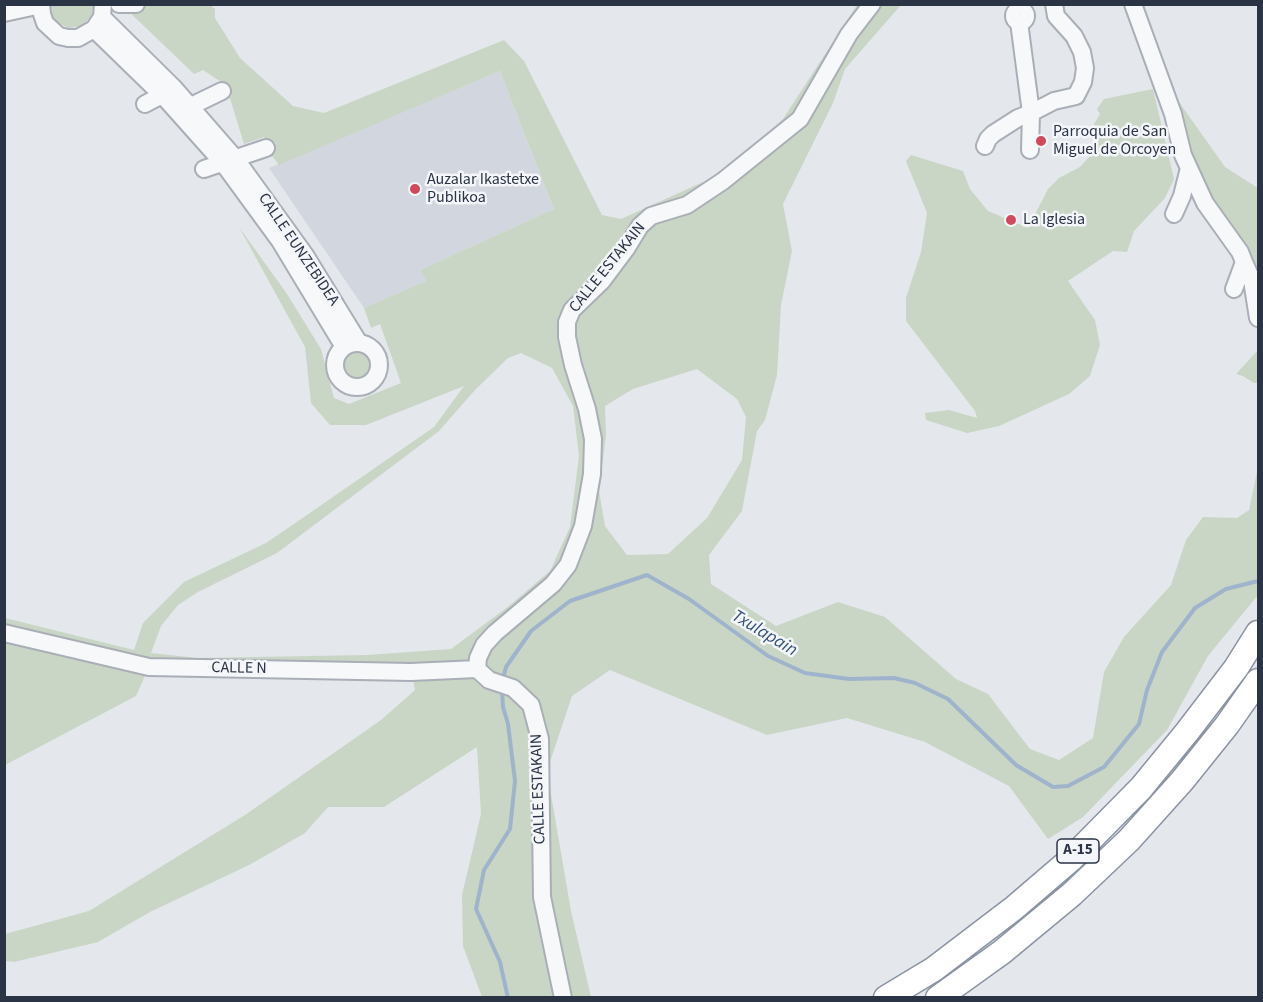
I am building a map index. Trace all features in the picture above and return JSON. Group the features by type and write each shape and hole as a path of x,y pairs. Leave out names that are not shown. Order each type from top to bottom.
{"highway":[{"name":"A-15","path":"886,998 943,962 1014,908 1070,860 1141,788 1236,668 1258,633"},
{"name":"A-15","path":"938,998 1002,952 1072,894 1129,840 1182,781 1220,734 1258,681"}],"street":[{"path":"119,4 136,4"},
{"name":"CALLE ESTAKAIN","path":"563,998 542,897 540,739 531,705 513,688 483,674 478,658 484,645 495,633 553,584 568,565 583,526 592,474 593,439 587,409 573,365 567,337 567,322 572,310 602,281 640,226 651,216 687,205 723,181 800,119 849,34 872,4"},
{"path":"1030,150 1031,113 1020,12 1046,4"},
{"path":"984,146 993,134 1018,118 1054,101 1076,96 1083,82 1085,68 1082,52 1074,36 1056,16 1054,4"},
{"path":"1133,4 1173,114 1183,155 1205,202 1240,252 1252,280 1258,318"},
{"path":"4,13 41,5 45,23 59,36 78,38 100,17"},
{"name":"CALLE EUNZEBIDEA","path":"100,17 162,94 229,161"},
{"name":"CALLE EUNZEBIDEA","path":"100,17 149,62 191,106 229,161 305,255 352,345"},
{"path":"191,106 222,91"},
{"path":"145,104 162,94"},
{"path":"204,169 266,148"},
{"path":"1174,214 1182,196 1189,168"},
{"path":"1234,289 1244,262"},
{"name":"CALLE N","path":"4,633 149,668 483,674"}],"shaded area":[{"name":"Auzalar Ikastetxe Publikoa","path":"500,71 554,209 420,270 426,281 364,308 269,168"}],"green space":[{"path":"51,4 93,5 92,15 82,26 68,28 56,21 52,15"},
{"path":"122,5 210,5 215,9 215,18 240,58 293,106 324,113 504,40 524,61 602,215 621,219 723,173 783,119 857,5 901,5 845,69 833,103 783,204 792,251 781,305 777,375 765,420 757,431 742,511 709,555 711,584 776,626 838,602 885,617 956,679 988,694 1030,749 1059,760 1093,738 1104,672 1124,637 1171,585 1186,540 1203,517 1237,518 1249,510 1258,467 1258,595 1208,656 1167,730 1083,817 1048,839 1009,786 925,742 847,718 767,735 610,670 572,696 547,771 571,911 591,997 482,997 463,946 462,895 481,814 477,747 384,807 328,807 305,833 249,865 150,912 98,942 14,962 5,961 5,934 89,911 245,815 381,720 415,690 412,674 145,676 136,696 5,765 5,618 134,650 143,623 184,582 266,543 434,427 464,386 366,425 330,425 311,403 305,347 239,227 287,294 321,349 334,398 349,404 401,383 380,324 371,328 364,308 426,281 420,270 554,209 500,71 279,165 272,156 264,137 244,144 226,85 203,70 194,74","holes":["521,353 552,368 573,406 579,456 570,527 550,571 509,606 451,649 367,655 197,658 151,653 161,626 178,605 198,592 277,553 439,431 475,390 508,358","697,369 737,399 746,417 742,460 707,518 668,554 627,555 605,526 599,491 606,435 605,406 633,389"]},
{"path":"1153,89 1174,179 1165,198 1134,231 1127,252 1113,251 1068,281 1095,320 1100,345 1090,376 1069,394 999,426 967,433 926,420 925,413 949,410 977,418 975,411 906,321 906,298 921,252 927,213 906,161 911,155 963,171 970,189 988,211 1028,228 1048,189 1059,178 1080,167 1097,148 1094,124 1100,114 1097,109 1104,99"},
{"path":"1179,102 1225,167 1258,188 1258,284 1214,208 1185,142"},
{"path":"359,349 370,353 374,364 370,375 359,379 348,375 344,364 348,353"},
{"path":"1258,350 1258,383 1254,383 1236,374"}],"waterway":[{"name":"Txulapain","path":"503,679 506,667 531,631 570,601 647,575 689,599 768,656 805,673 849,679 894,678 915,683 948,699 1016,765 1053,787 1068,786 1104,767 1139,724 1147,690 1162,652 1195,608 1226,589 1258,581"},
{"name":"Txulapain","path":"502,690 515,781 510,829 484,870 476,909 500,962 508,998"}],"place":[{"name":"Parroquia de San Miguel de Orcoyen","path":"1041,141"},
{"name":"Auzalar Ikastetxe Publikoa","path":"415,189"},
{"name":"La Iglesia","path":"1011,220"}]}
